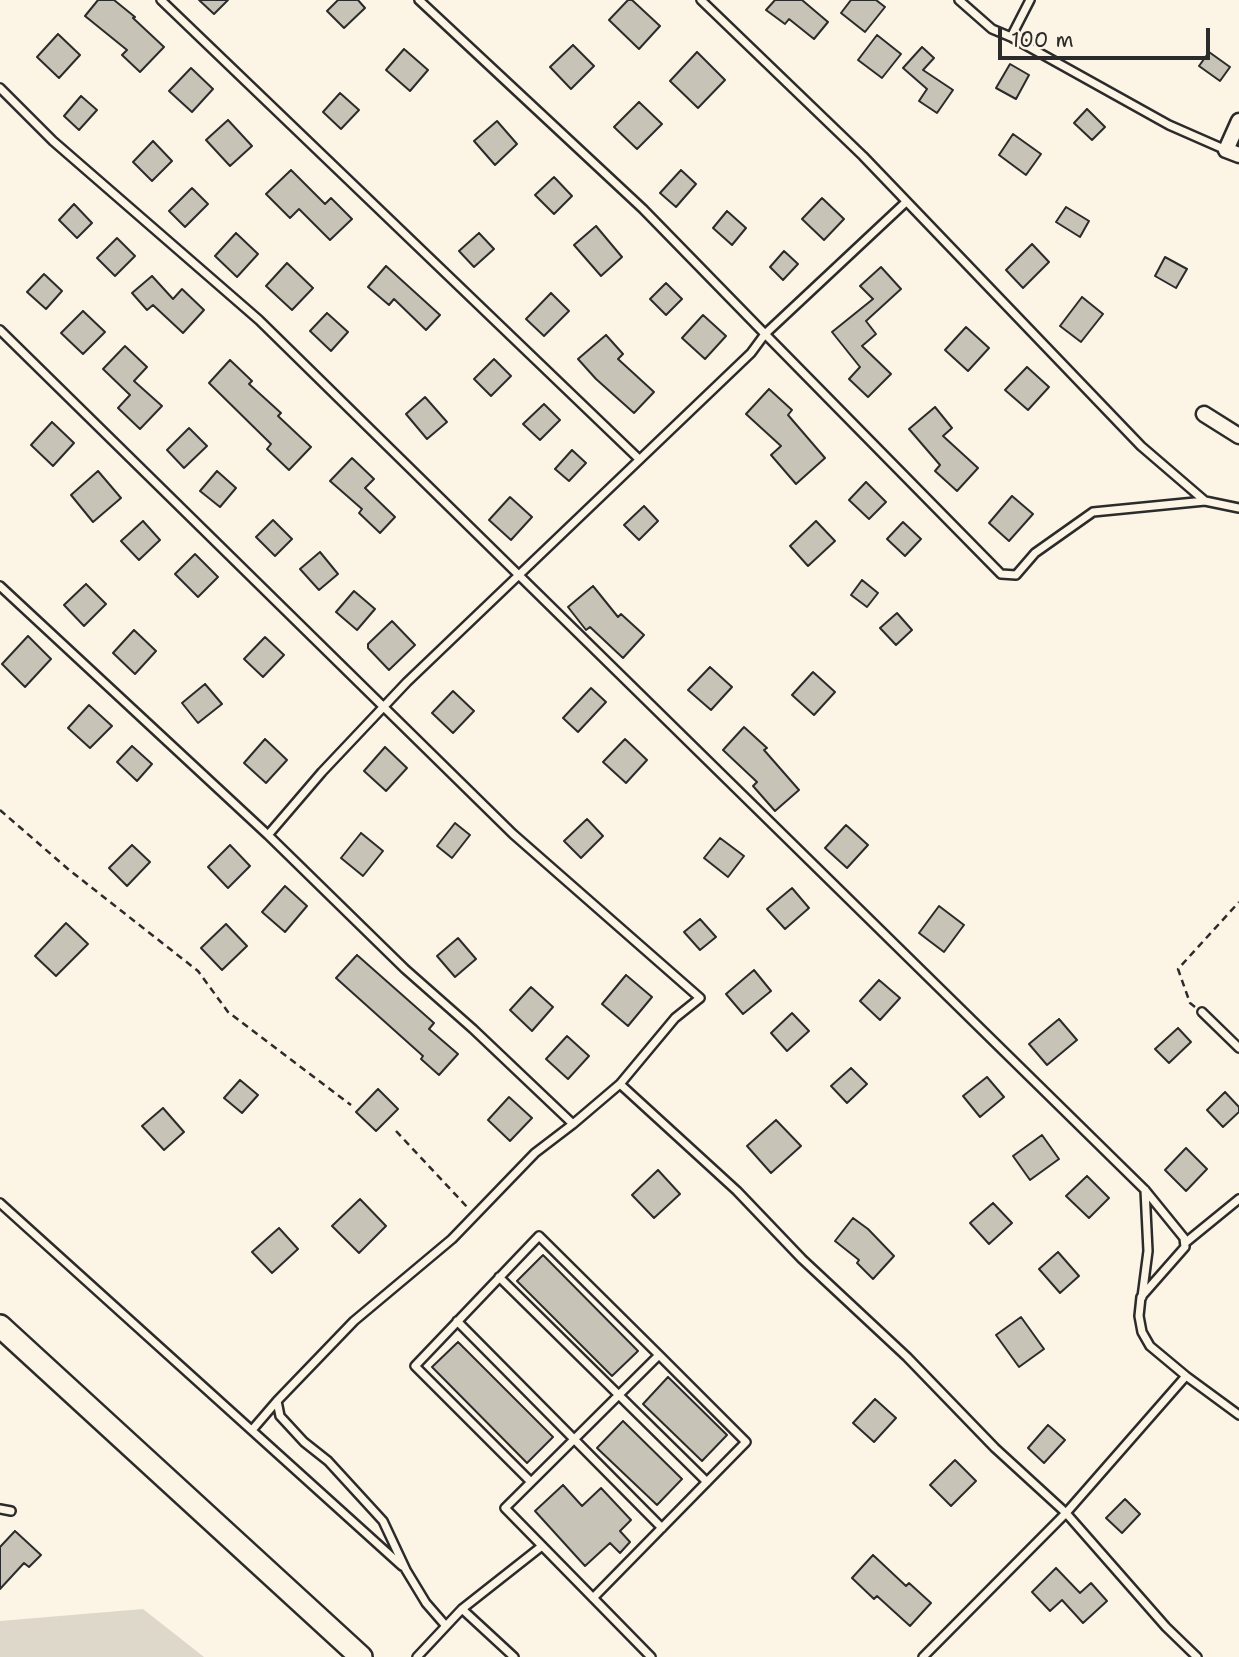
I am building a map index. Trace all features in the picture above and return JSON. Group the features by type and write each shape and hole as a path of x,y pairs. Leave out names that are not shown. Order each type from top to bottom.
{"main road":[{"path":"0,1326 360,1657"}],"street":[{"path":"1233,152 1239,121"},
{"path":"1204,414 1239,436"}],"lane":[{"path":"161,0 639,459"},
{"path":"419,0 643,209 1001,574 1016,575 1035,552 1093,512 1205,501 1239,508"},
{"path":"702,0 863,156 1141,446 1205,501"},
{"path":"959,0 992,29 1012,37 1169,125 1233,152"},
{"path":"1012,37 1030,0"},
{"path":"0,88 53,141 259,320 1145,1190 1184,1238 1185,1247 1142,1297"},
{"path":"268,835 384,706 751,353 765,334 906,202"},
{"path":"0,330 513,834 700,998 675,1018 620,1084 535,1153 452,1239 354,1321 252,1430"},
{"path":"0,586 268,835 405,970 473,1029 573,1124"},
{"path":"1202,1012 1239,1048"},
{"path":"620,1084 737,1191 802,1259 907,1357 995,1448 1066,1513 1197,1657"},
{"path":"1145,1190 1148,1251 1139,1317 1142,1332 1150,1346 1239,1415"},
{"path":"1185,1243 1239,1199"},
{"path":"0,1203 406,1570"},
{"path":"531,1482 415,1366 538,1236 746,1443 593,1598"},
{"path":"499,1277 707,1482"},
{"path":"457,1321 662,1528"},
{"path":"651,1657 505,1508 659,1355"},
{"path":"923,1657 1066,1513 1186,1376"},
{"path":"277,1401 280,1416 334,1468 383,1521 406,1570 426,1603 446,1626"},
{"path":"0,1509 11,1511"},
{"path":"416,1657 462,1609 542,1546"},
{"path":"462,1609 514,1657"}],"path":[{"path":"0,810 68,869 198,971 228,1012 351,1105"},
{"path":"1202,1012 1190,1003 1178,969 1239,902"},
{"path":"396,1130 475,1216"}],"shaded area":[{"path":"143,1609 204,1657 0,1657 0,1621"}],"building":[{"path":"98,0 114,0 164,47 140,72 122,55 127,50 85,16"},
{"path":"199,0 228,0 214,14"},
{"path":"338,0 358,0 365,8 344,28 327,11"},
{"path":"628,0 632,0 660,26 639,49 609,20"},
{"path":"775,0 802,0 828,22 814,39 789,19 785,24 766,10"},
{"path":"851,0 876,0 885,7 865,32 841,13"},
{"path":"58,34 80,55 59,78 37,57"},
{"path":"877,35 901,54 882,78 858,60"},
{"path":"573,45 594,66 571,89 550,67"},
{"path":"922,47 934,58 923,70 953,90 937,113 919,101 927,89 903,68"},
{"path":"404,49 428,70 410,91 386,70"},
{"path":"697,52 725,80 698,108 670,81"},
{"path":"1209,52 1230,67 1220,81 1199,66"},
{"path":"1010,64 1029,75 1016,99 996,88"},
{"path":"191,68 213,89 192,112 169,91"},
{"path":"340,93 359,110 341,129 323,112"},
{"path":"81,96 97,110 79,130 64,116"},
{"path":"639,102 662,124 637,149 614,127"},
{"path":"1087,109 1105,127 1092,140 1074,123"},
{"path":"228,120 252,146 230,166 206,140"},
{"path":"497,121 517,144 495,165 474,141"},
{"path":"1013,134 1041,154 1026,175 999,155"},
{"path":"153,141 172,161 152,181 133,162"},
{"path":"291,170 325,204 331,198 352,219 330,240 299,209 290,218 266,194"},
{"path":"681,170 696,184 676,207 660,193"},
{"path":"554,177 572,196 554,214 535,195"},
{"path":"192,188 208,204 185,227 169,211"},
{"path":"822,198 844,219 824,240 802,219"},
{"path":"74,204 92,223 77,238 59,220"},
{"path":"1066,207 1089,221 1080,237 1056,222"},
{"path":"727,211 746,228 732,245 713,228"},
{"path":"596,226 622,257 601,276 574,245"},
{"path":"236,233 258,254 237,277 215,256"},
{"path":"479,233 494,249 474,267 459,251"},
{"path":"117,238 135,256 115,276 97,258"},
{"path":"1032,244 1049,262 1023,288 1006,270"},
{"path":"784,251 798,264 783,280 770,267"},
{"path":"1165,257 1187,269 1176,288 1155,276"},
{"path":"287,263 313,288 292,310 266,286"},
{"path":"386,266 440,315 426,330 394,299 389,305 368,287"},
{"path":"881,267 901,289 866,321 876,334 862,346 891,374 868,397 849,379 860,367 832,332 873,299 860,286"},
{"path":"44,274 62,291 46,309 27,292"},
{"path":"152,276 173,299 182,289 204,310 183,333 153,305 147,310 132,293"},
{"path":"666,283 682,299 666,315 650,299"},
{"path":"551,293 569,311 544,336 526,319"},
{"path":"1082,297 1103,314 1081,342 1060,326"},
{"path":"83,311 105,332 83,354 61,333"},
{"path":"327,313 348,332 331,351 310,331"},
{"path":"703,315 726,336 705,359 682,338"},
{"path":"966,327 989,348 968,371 945,350"},
{"path":"606,335 623,354 618,359 654,392 634,413 578,359"},
{"path":"125,346 147,367 134,381 162,406 140,429 118,408 130,395 103,369"},
{"path":"494,359 511,376 491,396 474,379"},
{"path":"230,360 252,381 249,384 281,413 278,416 311,447 289,470 267,449 271,444 209,383"},
{"path":"1027,367 1049,387 1028,410 1005,390"},
{"path":"769,389 792,410 788,415 825,458 796,484 771,455 781,446 746,414"},
{"path":"425,397 447,422 427,439 406,414"},
{"path":"544,404 560,420 540,440 523,424"},
{"path":"935,407 952,428 943,436 978,468 957,491 935,471 940,465 909,429"},
{"path":"52,422 74,443 53,466 31,445"},
{"path":"189,428 207,446 184,468 167,450"},
{"path":"572,450 586,463 569,481 555,469"},
{"path":"352,458 374,479 365,488 395,517 380,533 359,513 362,509 330,481"},
{"path":"98,471 121,498 93,522 71,495"},
{"path":"217,471 236,488 220,507 200,491"},
{"path":"866,482 886,502 869,519 849,500"},
{"path":"1012,496 1033,514 1009,541 989,523"},
{"path":"510,497 532,517 511,540 489,520"},
{"path":"644,506 658,521 639,540 624,525"},
{"path":"273,520 292,539 275,556 256,537"},
{"path":"143,521 160,540 139,560 121,541"},
{"path":"816,521 835,541 808,566 790,546"},
{"path":"903,522 921,539 905,556 887,539"},
{"path":"320,552 338,574 319,590 300,569"},
{"path":"195,554 218,577 198,597 175,574"},
{"path":"862,580 878,593 867,607 851,595"},
{"path":"86,584 106,604 84,626 64,605"},
{"path":"593,586 618,617 621,614 644,635 623,658 590,627 586,630 568,607"},
{"path":"354,591 375,609 357,630 336,612"},
{"path":"897,613 912,630 896,645 880,628"},
{"path":"392,621 415,645 389,670 368,648 368,644"},
{"path":"134,630 156,651 135,674 113,653"},
{"path":"28,636 51,659 25,687 2,664"},
{"path":"265,637 284,655 263,677 244,659"},
{"path":"710,667 732,687 711,710 688,690"},
{"path":"813,672 835,692 814,715 792,695"},
{"path":"205,684 222,704 198,723 182,703"},
{"path":"591,688 606,702 578,732 563,718"},
{"path":"453,691 474,711 453,733 432,713"},
{"path":"89,705 112,726 90,748 68,728"},
{"path":"744,727 767,748 764,750 799,790 775,811 753,786 757,782 723,750"},
{"path":"265,739 287,760 266,783 244,763"},
{"path":"625,739 647,760 626,783 603,762"},
{"path":"132,746 152,764 137,781 117,762"},
{"path":"385,747 407,768 386,791 364,771"},
{"path":"587,819 603,836 581,858 564,841"},
{"path":"455,823 470,835 452,858 437,846"},
{"path":"846,825 868,845 847,868 825,848"},
{"path":"361,833 383,851 363,876 341,858"},
{"path":"720,838 744,856 728,877 704,858"},
{"path":"132,845 150,862 127,886 109,868"},
{"path":"230,845 250,866 228,888 208,867"},
{"path":"285,886 307,906 285,932 262,912"},
{"path":"792,888 809,908 785,929 767,909"},
{"path":"939,906 964,925 944,952 919,933"},
{"path":"700,919 716,937 700,950 684,932"},
{"path":"66,923 88,944 56,976 35,956"},
{"path":"226,924 247,946 222,970 201,948"},
{"path":"458,938 476,959 455,977 437,956"},
{"path":"357,955 434,1023 429,1029 458,1054 439,1075 421,1059 423,1056 336,978"},
{"path":"754,970 771,991 743,1014 726,994"},
{"path":"626,975 652,997 628,1026 602,1004"},
{"path":"879,980 900,998 880,1020 860,1001"},
{"path":"531,987 553,1007 532,1031 510,1010"},
{"path":"792,1013 809,1031 787,1051 771,1033"},
{"path":"1059,1019 1077,1040 1047,1065 1029,1044"},
{"path":"1178,1028 1191,1042 1169,1063 1155,1049"},
{"path":"567,1036 589,1056 568,1079 546,1059"},
{"path":"851,1068 867,1084 847,1103 831,1086"},
{"path":"987,1077 1004,1097 980,1117 963,1096"},
{"path":"240,1080 258,1095 242,1113 224,1098"},
{"path":"378,1089 398,1109 376,1131 356,1112"},
{"path":"1225,1092 1239,1107 1239,1112 1223,1127 1207,1110"},
{"path":"509,1097 532,1118 510,1141 488,1120"},
{"path":"163,1108 184,1132 164,1150 142,1126"},
{"path":"776,1120 801,1146 771,1173 747,1146"},
{"path":"1042,1135 1059,1159 1030,1180 1013,1156"},
{"path":"1186,1148 1207,1169 1186,1191 1165,1170"},
{"path":"658,1170 680,1194 654,1218 632,1195"},
{"path":"1087,1176 1109,1198 1089,1218 1066,1196"},
{"path":"360,1199 386,1226 359,1253 332,1226"},
{"path":"993,1203 1012,1223 989,1244 970,1223"},
{"path":"853,1218 868,1229 894,1256 873,1279 857,1263 859,1260 835,1241"},
{"path":"279,1228 298,1249 272,1273 252,1252"},
{"path":"1058,1252 1079,1276 1060,1293 1039,1269"},
{"path":"543,1255 638,1351 612,1376 517,1281"},
{"path":"1021,1317 1044,1349 1019,1367 996,1335"},
{"path":"458,1342 553,1437 527,1463 432,1367"},
{"path":"668,1377 727,1435 702,1461 643,1404"},
{"path":"875,1399 896,1418 874,1442 853,1423"},
{"path":"623,1421 682,1479 657,1505 597,1448"},
{"path":"1048,1425 1065,1440 1044,1463 1028,1448"},
{"path":"955,1460 976,1481 951,1506 930,1485"},
{"path":"563,1485 582,1506 601,1488 631,1520 620,1531 630,1542 620,1553 610,1543 585,1566 535,1511"},
{"path":"1125,1499 1140,1514 1122,1533 1106,1518"},
{"path":"15,1531 41,1555 29,1567 24,1563 0,1589 0,1547"},
{"path":"873,1555 906,1586 909,1583 931,1603 910,1626 877,1596 874,1599 852,1578"},
{"path":"1056,1568 1080,1593 1091,1583 1107,1601 1083,1623 1062,1600 1050,1611 1032,1592"}]}
